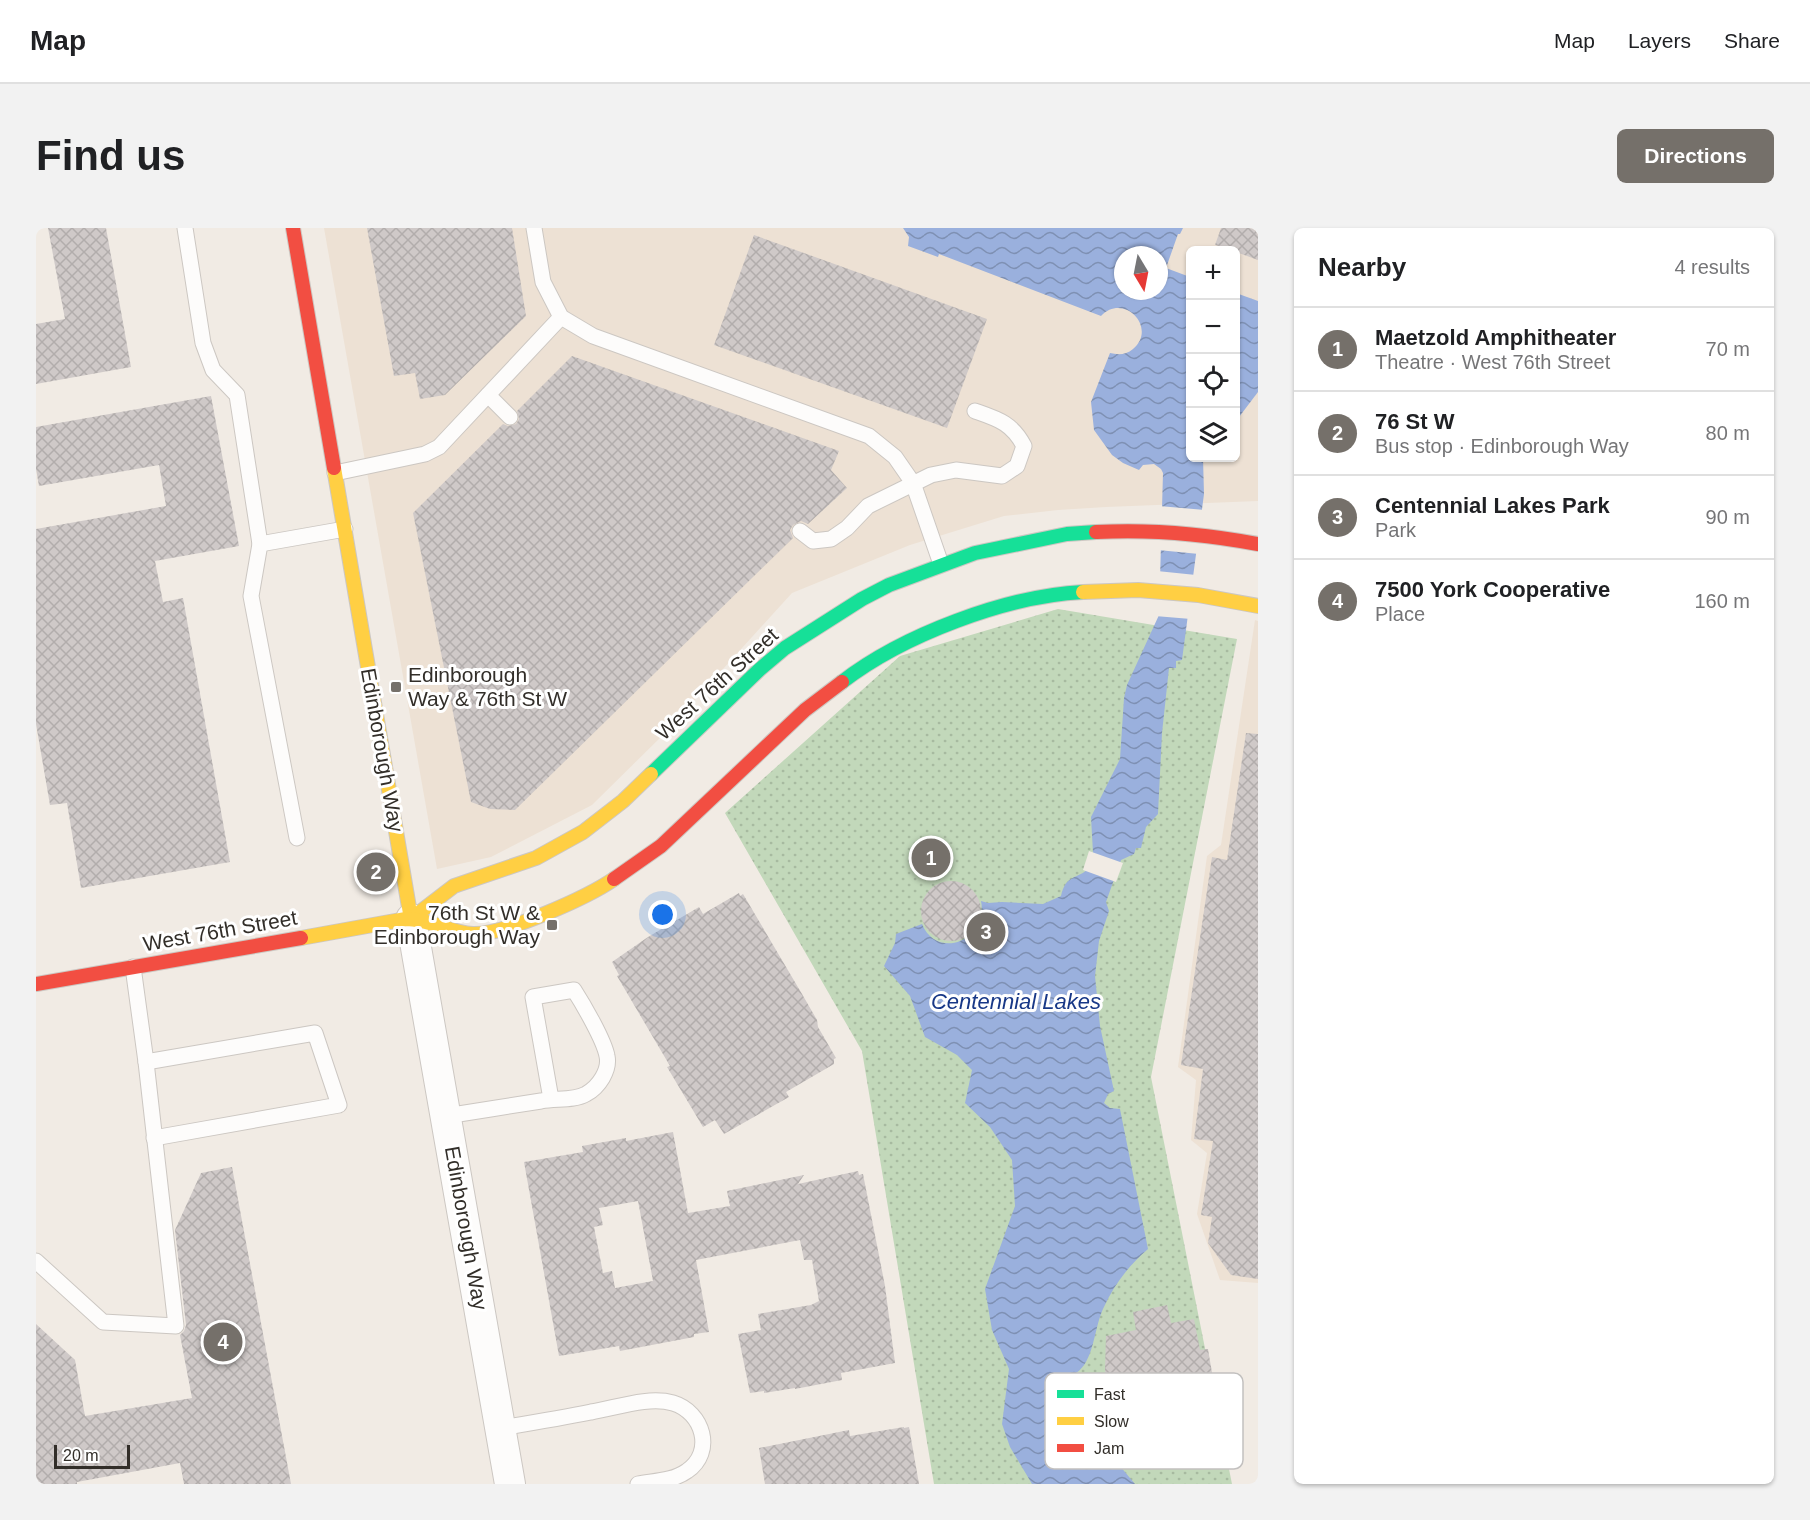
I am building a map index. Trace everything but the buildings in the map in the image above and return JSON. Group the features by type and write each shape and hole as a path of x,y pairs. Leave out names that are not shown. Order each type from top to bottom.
{"street":[{"name":"Edinborough Way","path":"293,228 510,1484"},
{"name":"West 76th Street","path":"411,919 454,886 536,858 583,832 623,801 784,648 862,599 889,585 975,553 1067,534 1133,531 1211,536 1258,544"},
{"name":"West 76th Street","path":"36,984 411,919 473,934 521,922 583,897 632,868 679,829 804,711 862,666 939,627 1009,604 1097,590 1134,589 1207,595 1256,606"}],"lane":[{"path":"185,228 203,343 213,370 237,395 260,544 251,596 297,838"},
{"path":"534,228 543,282 561,317 593,336 869,436 895,457 914,483 941,564"},
{"path":"335,473 425,454 439,447 561,317"},
{"path":"488,395 510,417"},
{"path":"800,531 813,541 831,539 847,528 868,506 931,475 956,470 1002,476 1017,466 1024,446 1016,430 993,417 975,411"},
{"path":"260,544 345,529"},
{"path":"36,1261 104,1322 176,1326 133,967"},
{"path":"446,1116 550,1099 575,1098 586,1094 603,1078 608,1063 607,1055 584,1005 574,990 533,997 550,1099"},
{"path":"146,1062 315,1033 339,1105 154,1138"},
{"path":"501,1428 647,1402 672,1403 694,1417 700,1426 704,1444 702,1451 693,1466 680,1476 638,1484"}],"shaded area":[{"path":"324,228 1258,228 1258,501 1106,507 1004,516 910,545 792,593 665,733 592,805 491,857 437,869"},
{"path":"1255,620 1258,621 1258,1283 1220,1280 1197,1214 1207,1153 1191,1140 1196,1080 1178,1067 1207,856 1221,845"}],"green space":[{"path":"1058,609 1237,639 1151,1077 1210,1373 1045,1373 1045,1469 1229,1469 1232,1484 934,1484 862,1051 725,813 900,656"}],"water":[{"name":"Centennial Lakes","path":"903,228 1183,228 1178,234 1168,262 1168,246 1114,246 1114,300 1168,300 1168,269 1186,276 1186,462 1203,462 1204,494 1182,660 1176,661 1176,668 1169,668 1162,733 1158,814 1146,827 1141,848 1136,848 1134,854 1121,860 1106,902 1109,911 1099,941 1095,976 1100,1026 1114,1091 1108,1094 1104,1103 1110,1108 1120,1109 1148,1249 1122,1276 1112,1292 1103,1309 1090,1353 1082,1368 1076,1373 1045,1373 1045,1469 1122,1469 1135,1484 1032,1484 1010,1447 1002,1424 1009,1369 992,1330 985,1289 1015,1206 1012,1160 990,1127 965,1103 972,1070 957,1055 925,1037 910,996 884,966 895,943 896,934 922,924 929,935 939,942 960,941 970,935 977,926 981,915 981,901 1043,904 1061,896 1068,881 1087,870 1093,853 1091,817 1120,759 1127,685 1159,615 1163,473 1154,464 1143,465 1139,470 1112,455 1094,430 1091,402 1110,353 1122,354 1130,351 1140,341 1142,332 1140,323 1128,310 1119,308 1110,310 1101,316 939,254 938,257 908,246 909,237"},
{"path":"1240,294 1258,301 1258,392 1240,416"}],"pier":[{"path":"1159,506 1205,510 1199,554 1158,550"},
{"path":"1157,571 1196,575 1191,619 1155,616"},
{"path":"1089,851 1123,863 1116,882 1083,870"}],"traffic: fast":[{"path":"651,774 785,648 862,599 889,585 975,553 1067,534 1096,532"},
{"path":"842,682 895,649 957,621 1021,601 1083,592"}],"traffic: slow":[{"path":"334,468 411,919"},
{"path":"1083,592 1138,590 1198,595 1258,606"},
{"path":"411,919 454,886 536,858 583,832 623,801 651,774"},
{"path":"301,938 406,919 423,921 465,933 487,933 545,914 614,879"}],"traffic: jam":[{"path":"293,228 334,468"},
{"path":"1096,532 1177,533 1258,544"},
{"path":"614,879 661,846 805,710 842,682"},
{"path":"36,984 301,938"}],"place":[{"name":"Edinborough Way & 76th St W","path":"396,687"},
{"name":"Maetzold Amphitheater","path":"931,858"},
{"name":"76 St W","path":"376,872"},
{"name":"76th St W & Edinborough Way","path":"552,925"},
{"name":"Centennial Lakes Park","path":"986,932"},
{"name":"7500 York Cooperative","path":"223,1342"}]}
